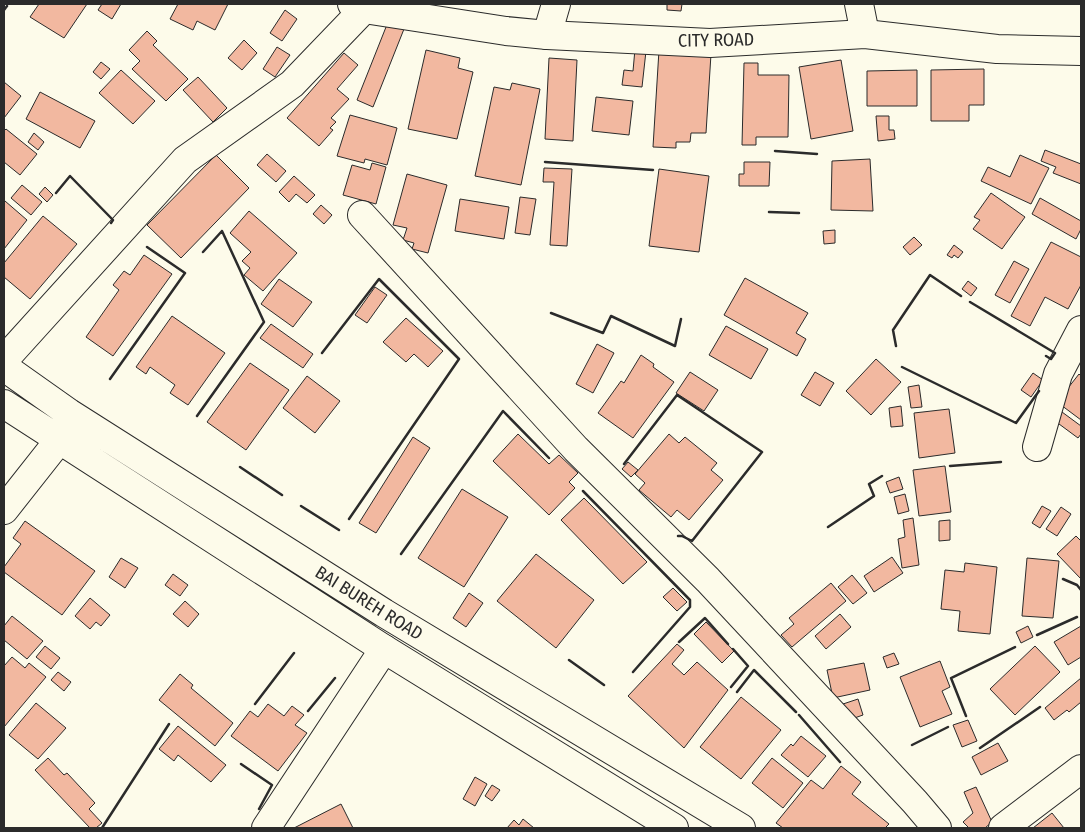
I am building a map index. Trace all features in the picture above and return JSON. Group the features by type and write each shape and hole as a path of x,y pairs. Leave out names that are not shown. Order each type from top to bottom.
{"main road":[{"path":"547,35 556,4"},
{"path":"859,4 865,34"},
{"path":"4,360 185,160 292,84 358,6"},
{"name":"CITY ROAD","path":"358,6 506,31 547,35 710,42 865,34 997,49 1081,51"},
{"path":"362,215 576,450 708,580 937,828"},
{"path":"1037,447 1058,374 1081,330"},
{"name":"BAI BUREH ROAD","path":"4,367 69,413 384,613 740,828"},
{"name":"BAI BUREH ROAD","path":"4,404 384,649 674,828"},
{"path":"4,510 60,439"},
{"path":"266,828 384,649"},
{"path":"1003,828 1081,769"}],"building":[{"path":"39,4 87,4 64,38 30,17"},
{"path":"102,4 121,4 112,19 98,10"},
{"path":"178,4 228,4 215,30 197,21 193,30 170,19"},
{"path":"667,4 682,4 681,11 667,10"},
{"path":"285,10 297,19 282,41 270,33"},
{"path":"388,22 404,29 373,107 357,100"},
{"path":"147,31 157,41 153,45 188,79 166,101 132,69 140,61 129,50"},
{"path":"244,40 257,53 242,70 228,58"},
{"path":"277,47 290,55 275,77 263,69"},
{"path":"635,49 646,51 642,87 622,85 624,70 633,71"},
{"path":"426,50 460,58 458,68 473,72 457,139 408,129"},
{"path":"659,50 711,54 706,133 691,133 690,142 676,142 676,148 653,147"},
{"path":"344,53 358,65 337,89 349,99 331,118 336,122 330,128 333,130 319,146 287,118"},
{"path":"549,58 577,60 573,141 545,139"},
{"path":"841,60 853,131 811,139 799,67"},
{"path":"101,62 110,69 101,79 93,72"},
{"path":"744,63 758,63 758,75 789,75 788,137 756,137 756,145 742,145"},
{"path":"984,69 984,105 969,105 969,121 931,121 931,70"},
{"path":"121,70 155,101 133,124 99,93"},
{"path":"917,70 917,106 867,106 867,71"},
{"path":"198,77 227,108 213,122 183,90"},
{"path":"4,82 21,96 4,118"},
{"path":"512,83 540,89 521,185 475,176 494,87 510,90"},
{"path":"40,92 95,121 80,148 26,119"},
{"path":"596,97 633,101 629,135 592,131"},
{"path":"350,115 397,128 387,165 365,159 364,163 337,156"},
{"path":"876,116 889,116 889,130 894,130 895,139 878,141"},
{"path":"6,129 37,154 20,175 4,162 4,131"},
{"path":"34,133 44,142 38,150 28,142"},
{"path":"1045,150 1081,164 1081,184 1053,173 1056,167 1041,161"},
{"path":"267,154 286,171 276,182 257,165"},
{"path":"216,155 249,188 181,258 147,225"},
{"path":"1020,155 1049,168 1031,204 981,181 988,167 1010,177"},
{"path":"870,159 873,211 831,210 832,161"},
{"path":"744,162 770,162 769,186 739,186 739,174 744,174"},
{"path":"372,163 386,167 376,204 343,195 352,165 370,170"},
{"path":"544,168 572,169 567,246 550,245 554,182 543,182"},
{"path":"659,169 709,176 699,252 649,246"},
{"path":"407,174 447,185 428,253 412,249 414,243 403,240 407,228 393,225"},
{"path":"294,176 315,195 307,203 296,194 289,202 279,192"},
{"path":"22,185 42,202 31,215 11,198"},
{"path":"45,187 53,195 47,202 39,194"},
{"path":"991,193 1025,217 1002,249 973,229 980,220 974,217"},
{"path":"520,197 536,199 530,235 515,233"},
{"path":"1040,198 1081,221 1081,229 1076,239 1032,214"},
{"path":"460,199 509,207 504,239 455,231"},
{"path":"4,202 27,220 4,249"},
{"path":"321,205 332,215 324,224 313,214"},
{"path":"249,211 297,253 263,291 244,275 250,268 242,261 251,252 230,233"},
{"path":"43,216 77,244 30,299 4,277 4,263"},
{"path":"835,230 835,243 824,244 823,231"},
{"path":"914,237 922,245 910,255 903,247"},
{"path":"1051,242 1081,257 1081,285 1068,309 1045,297 1030,326 1011,316"},
{"path":"954,245 963,252 958,258 954,255 952,258 947,255"},
{"path":"144,255 172,274 113,356 86,337 119,290 113,285 124,271 130,275"},
{"path":"1014,261 1029,269 1010,303 995,295"},
{"path":"745,278 808,313 796,333 806,339 797,356 724,315"},
{"path":"279,279 312,302 293,327 261,304"},
{"path":"968,281 977,288 971,296 962,289"},
{"path":"375,287 387,295 367,323 355,315"},
{"path":"172,316 225,353 188,405 170,393 175,385 150,367 146,374 136,367"},
{"path":"406,318 443,351 428,367 414,354 406,362 383,342"},
{"path":"271,324 313,354 303,368 260,338"},
{"path":"726,326 768,349 751,379 709,355"},
{"path":"597,344 614,353 593,393 576,384"},
{"path":"641,355 654,364 653,367 674,382 633,438 598,413 621,381 624,383"},
{"path":"876,359 901,382 871,415 846,391"},
{"path":"250,363 289,390 246,450 207,422"},
{"path":"690,372 718,390 704,411 676,393"},
{"path":"815,372 834,383 820,406 801,395"},
{"path":"1033,373 1043,380 1031,397 1021,390"},
{"path":"1079,374 1081,376 1081,420 1057,402"},
{"path":"307,376 340,401 315,433 283,408"},
{"path":"919,385 922,407 911,408 908,387"},
{"path":"901,406 903,426 891,427 889,408"},
{"path":"949,409 955,453 919,458 914,413"},
{"path":"1062,412 1081,426 1081,434 1078,438 1055,421"},
{"path":"518,434 549,464 559,455 578,473 569,482 575,488 549,515 493,461"},
{"path":"669,434 679,443 685,437 717,463 711,470 723,480 689,520 677,510 671,517 639,490 645,483 635,474"},
{"path":"413,437 430,448 376,533 359,523"},
{"path":"628,462 638,470 631,477 622,469"},
{"path":"945,466 951,512 919,516 913,470"},
{"path":"899,477 903,489 890,493 886,482"},
{"path":"462,489 508,517 464,587 418,558"},
{"path":"905,494 909,511 898,514 894,497"},
{"path":"584,498 647,562 623,584 561,520"},
{"path":"1042,506 1051,511 1040,528 1032,523"},
{"path":"1061,507 1071,514 1057,536 1046,529"},
{"path":"913,518 919,565 902,568 898,539 905,537 903,520"},
{"path":"950,520 950,540 939,541 939,521"},
{"path":"25,521 95,571 62,615 4,572 4,567 21,544 13,538"},
{"path":"1076,536 1081,541 1081,579 1057,554"},
{"path":"536,554 594,600 556,648 497,601"},
{"path":"892,557 903,573 874,592 864,576"},
{"path":"121,558 138,568 125,588 109,577"},
{"path":"1027,558 1059,561 1053,618 1022,616"},
{"path":"965,563 997,567 990,634 958,631 960,611 941,609 945,570 964,572"},
{"path":"173,574 188,585 180,596 165,585"},
{"path":"852,575 867,593 853,604 838,587"},
{"path":"831,583 846,601 792,647 781,635 794,624 789,618"},
{"path":"673,588 687,602 677,611 663,597"},
{"path":"469,593 483,603 466,627 453,618"},
{"path":"90,598 110,615 101,626 96,622 90,629 75,616"},
{"path":"185,601 199,614 188,627 173,614"},
{"path":"840,614 851,627 826,649 815,636"},
{"path":"12,616 43,641 27,659 4,640 4,626"},
{"path":"706,622 734,651 722,663 694,634"},
{"path":"1028,626 1033,637 1021,643 1016,632"},
{"path":"1081,626 1081,657 1068,665 1054,642"},
{"path":"677,644 684,650 672,664 684,675 697,662 728,690 684,748 628,696"},
{"path":"45,646 60,658 51,669 36,657"},
{"path":"1035,646 1060,672 1015,715 990,689"},
{"path":"894,653 899,664 887,668 883,657"},
{"path":"12,657 25,668 29,663 46,677 4,727 4,666"},
{"path":"940,661 950,687 942,691 952,714 920,727 900,677"},
{"path":"864,663 870,690 833,698 827,670"},
{"path":"58,672 71,682 64,691 51,680"},
{"path":"180,674 193,685 191,688 233,723 215,746 159,700"},
{"path":"1081,678 1081,702 1069,712 1067,710 1054,720 1045,708"},
{"path":"741,697 781,730 741,779 700,747"},
{"path":"858,699 863,715 846,721 840,705"},
{"path":"36,703 66,728 38,759 9,735"},
{"path":"268,704 284,716 292,706 304,715 295,725 307,733 278,771 231,736 250,711 258,717"},
{"path":"968,720 977,741 962,747 953,725"},
{"path":"178,726 226,765 211,782 178,755 174,761 159,749"},
{"path":"801,736 826,756 808,777 781,755 791,744 793,746"},
{"path":"998,743 1008,761 981,775 972,757"},
{"path":"48,758 64,775 67,773 95,803 89,809 102,823 96,828 90,828 35,770"},
{"path":"772,758 803,783 783,808 752,783"},
{"path":"841,766 861,782 852,794 889,824 885,828 783,828 776,823 811,780 823,789"},
{"path":"475,777 487,784 475,806 463,799"},
{"path":"492,785 500,790 492,801 485,796"},
{"path":"976,787 992,822 985,828 969,828 963,822 973,813 964,792"},
{"path":"341,804 353,828 294,828"},
{"path":"1052,813 1064,828 1033,828"},
{"path":"523,819 534,828 507,828 514,820 519,825"}],"wall":[{"path":"4,10 7,6"},
{"path":"775,151 817,154"},
{"path":"545,162 653,170"},
{"path":"56,193 70,176 113,220 111,223"},
{"path":"769,212 799,213"},
{"path":"197,416 264,322 222,231 203,252"},
{"path":"110,379 185,273 147,247"},
{"path":"896,346 893,330 930,275 961,296"},
{"path":"322,353 379,279 459,359 349,519"},
{"path":"970,302 1055,353 1051,359 1046,356"},
{"path":"551,313 603,333 611,316 675,346 681,319"},
{"path":"902,367 1016,423 1039,391"},
{"path":"624,464 677,395 762,452 692,541 678,536"},
{"path":"401,554 503,411 549,458"},
{"path":"950,466 1001,462"},
{"path":"240,467 282,495"},
{"path":"828,527 874,496 869,484 882,476"},
{"path":"583,491 690,600 690,607 633,672"},
{"path":"301,506 339,530"},
{"path":"1063,579 1077,585 1081,590"},
{"path":"1037,635 1077,617"},
{"path":"679,642 705,618 728,644"},
{"path":"966,716 951,678 1015,647"},
{"path":"731,687 748,666 733,649"},
{"path":"255,704 294,653"},
{"path":"569,660 604,685"},
{"path":"737,692 754,670 796,712"},
{"path":"308,711 335,678"},
{"path":"980,748 1040,707"},
{"path":"799,715 840,762"},
{"path":"102,828 169,724"},
{"path":"912,745 948,727"},
{"path":"241,764 272,785 259,809"}]}
